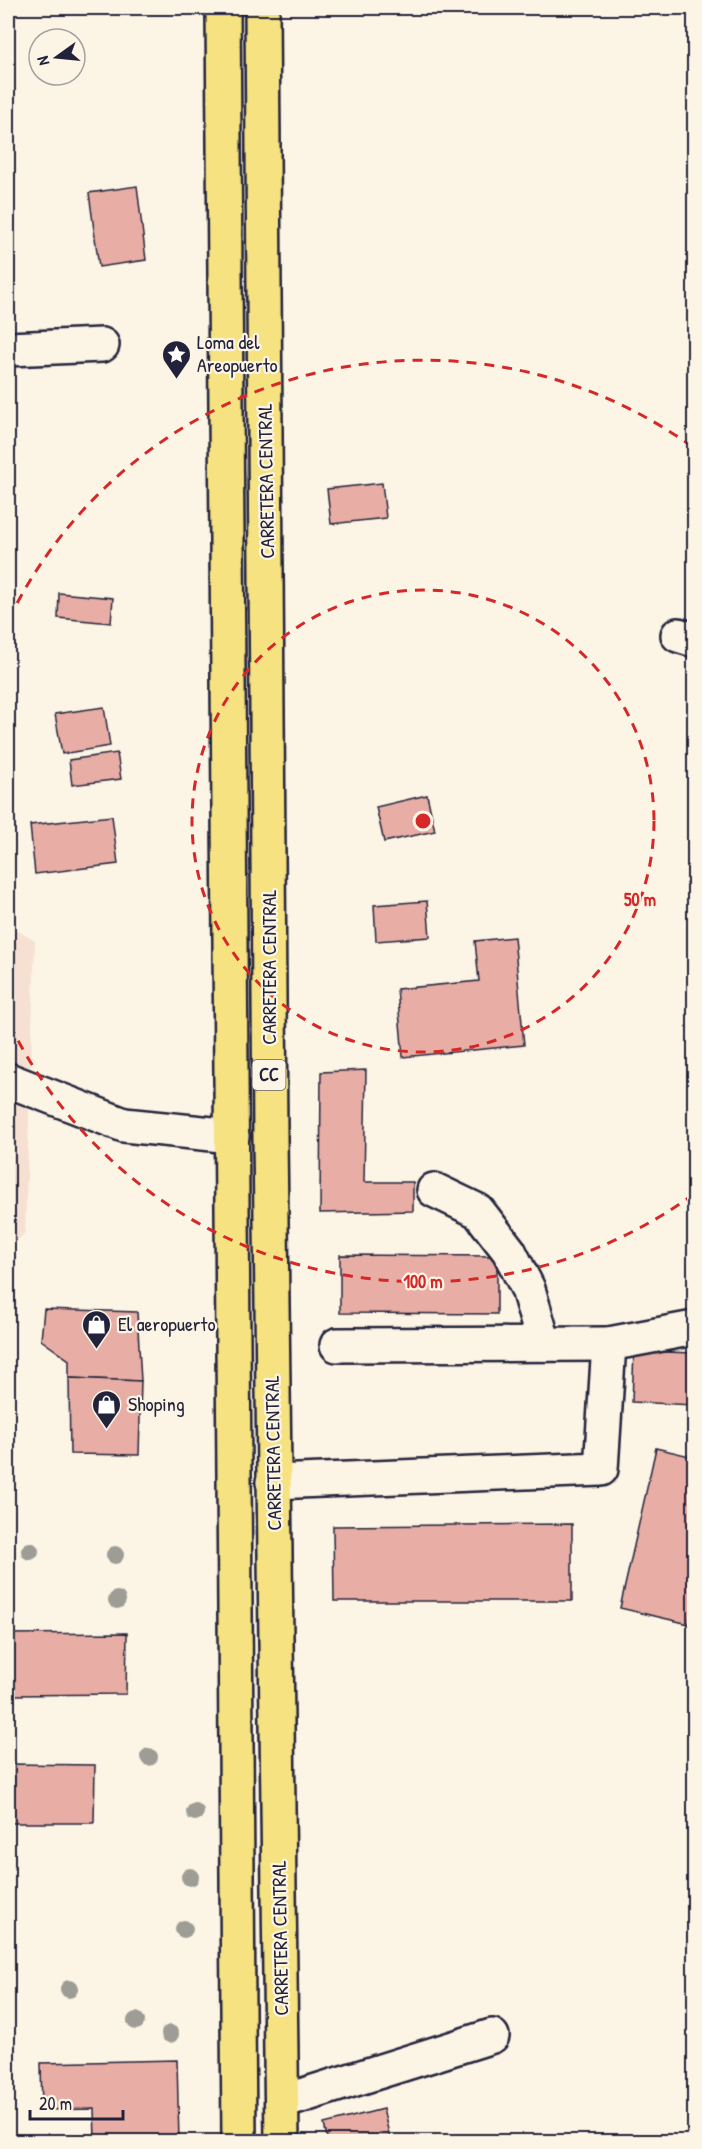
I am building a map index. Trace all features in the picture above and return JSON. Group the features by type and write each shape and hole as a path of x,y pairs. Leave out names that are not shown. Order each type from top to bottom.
{"main road":[{"name":"CARRETERA CENTRAL","path":"223,8 239,2142"},
{"name":"CARRETERA CENTRAL","path":"262,8 273,1482 282,2142"},
{"path":"232,1136 270,1137"},
{"path":"234,1481 273,1482"}],"lane":[{"path":"8,349 102,345"},
{"path":"8,1080 124,1125 232,1136"},
{"path":"434,1190 478,1211 509,1251 528,1289 544,1344"},
{"path":"338,1345 609,1344 694,1328"},
{"path":"273,1482 601,1469 609,1344"},
{"path":"282,2102 492,2036"}],"shaded area":[{"path":"8,925 35,941 25,1233 8,1249"}],"building":[{"path":"137,186 146,260 99,267 89,193"},
{"path":"382,483 386,518 331,524 327,489"},
{"path":"59,593 113,598 111,623 58,618"},
{"path":"104,707 110,746 62,754 55,714"},
{"path":"117,753 121,779 72,785 69,760"},
{"path":"427,795 435,831 384,842 376,807"},
{"path":"112,816 118,864 35,874 30,825"},
{"path":"427,901 430,937 376,941 374,905"},
{"path":"514,937 524,1045 403,1057 397,989 479,981 475,941"},
{"path":"366,1070 364,1182 413,1182 413,1211 320,1213 321,1072"},
{"path":"340,1255 497,1256 497,1314 340,1313"},
{"name":"El aeropuerto","path":"44,1309 137,1312 141,1381 69,1378 69,1360 41,1340"},
{"path":"634,1351 694,1353 694,1405 632,1402"},
{"path":"69,1378 141,1381 139,1455 70,1454"},
{"path":"656,1448 694,1457 694,1599 689,1624 620,1608"},
{"path":"572,1524 572,1601 334,1601 333,1526"},
{"path":"127,1633 126,1694 8,1695 8,1634"},
{"path":"8,1764 95,1765 94,1823 8,1823"},
{"path":"177,2060 179,2142 157,2142 157,2137 95,2139 94,2109 42,2110 41,2063"},
{"path":"383,2109 391,2142 328,2142 324,2124"}],"place":[{"name":"Loma del Areopuerto","path":"176,380"},
{"name":"El aeropuerto","path":"97,1350"},
{"name":"Shoping","path":"107,1430"}]}
